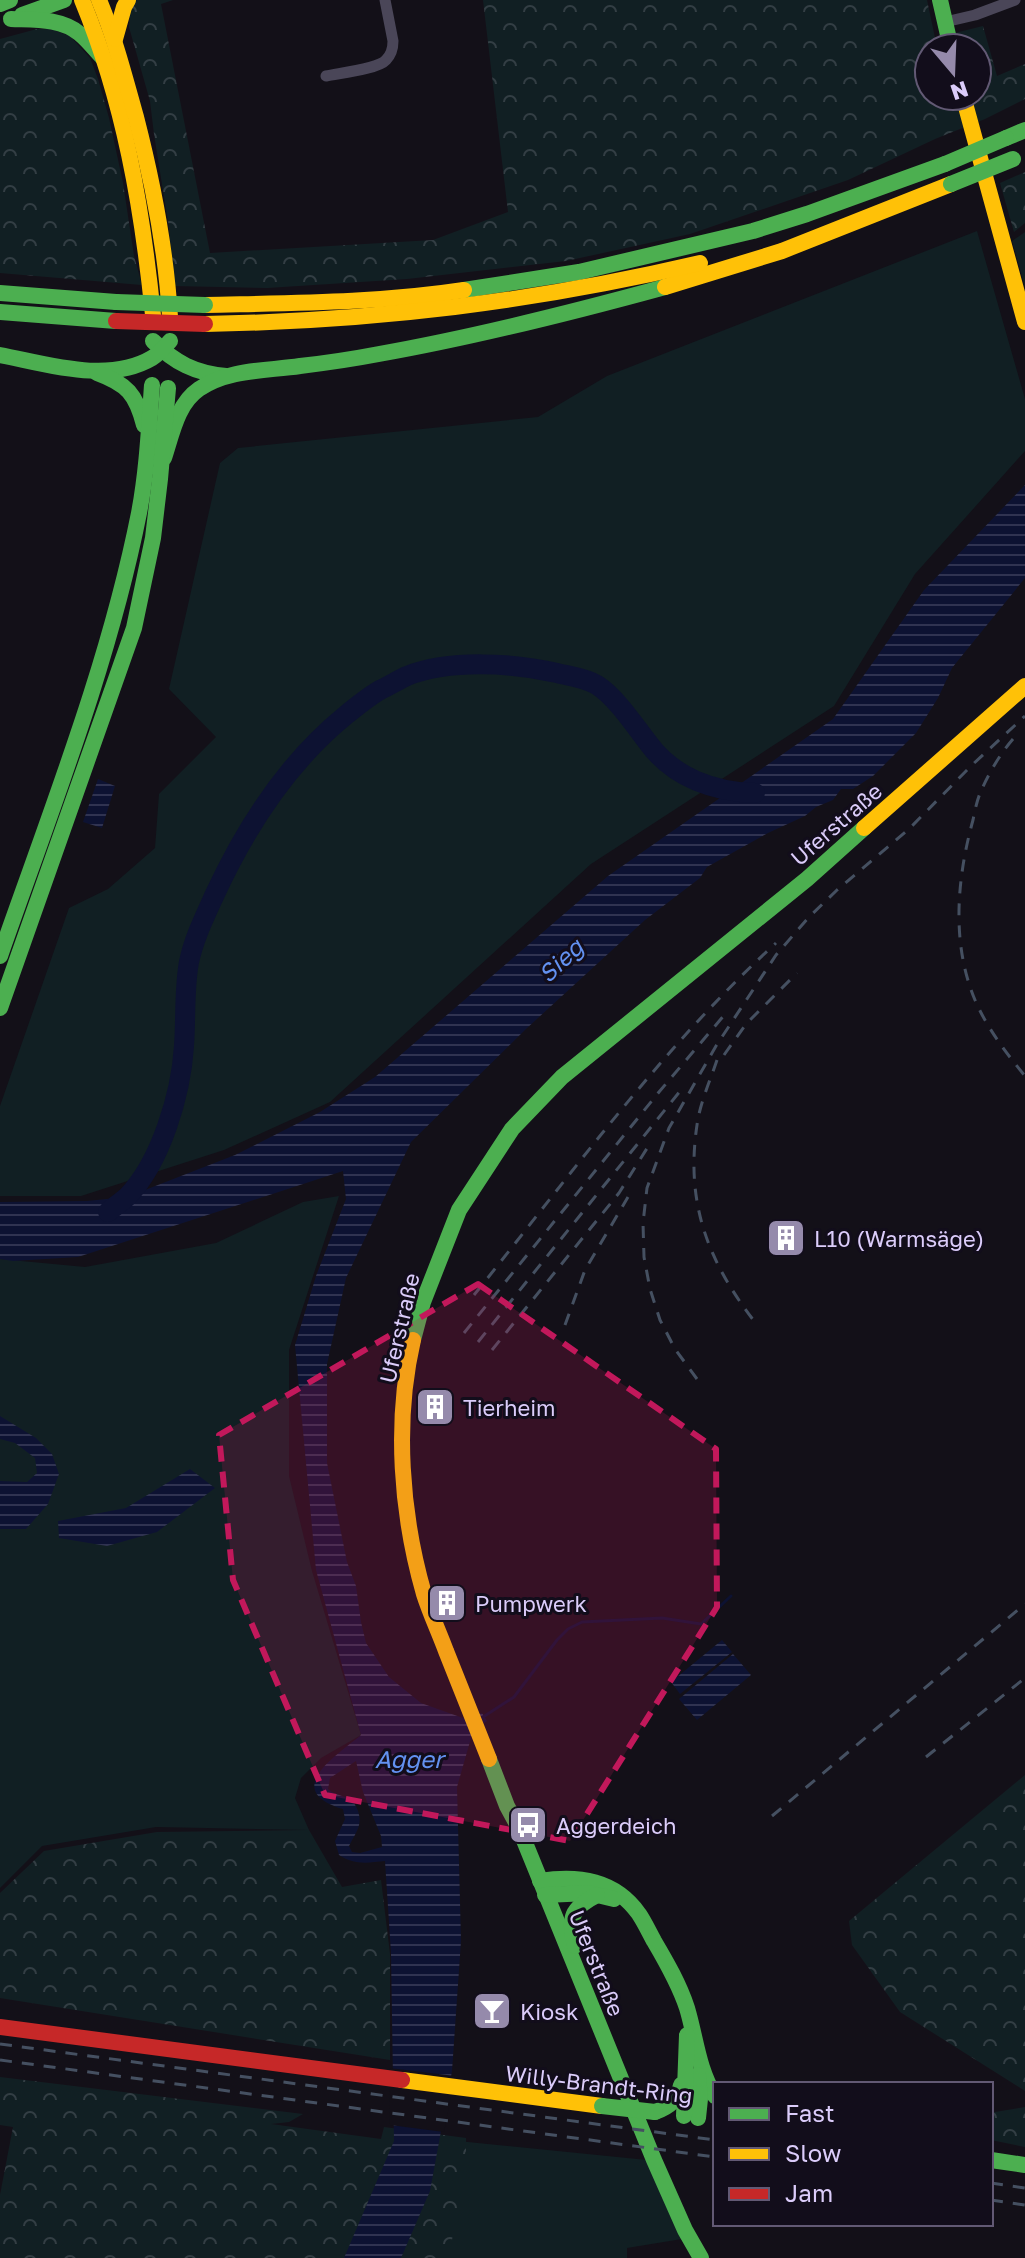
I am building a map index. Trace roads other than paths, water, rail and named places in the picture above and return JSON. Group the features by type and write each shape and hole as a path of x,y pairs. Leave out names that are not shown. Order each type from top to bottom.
{"main road":[{"path":"0,4 10,0"},
{"path":"5,21 64,0"},
{"path":"82,0 107,62 125,130 148,264 153,314 162,350 194,372 230,376"},
{"path":"99,0 115,39 158,209 168,284 160,387 164,458"},
{"path":"115,39 128,0"},
{"path":"940,0 947,32"},
{"path":"5,21 42,20 68,26 107,62"},
{"path":"967,112 1025,322"},
{"path":"0,293 205,305 332,302 430,295 579,272 753,231 807,214 945,164 1025,130"},
{"path":"0,1008 134,628 149,563 164,458 177,420 188,397 195,390 230,376 396,351 591,307 755,260 1019,156"},
{"path":"0,312 205,324 404,315 538,297 641,278 879,213"},
{"path":"0,355 86,369 133,369 162,350"},
{"path":"86,369 128,387 141,411 148,445"},
{"path":"0,956 113,623 139,511 160,387"},
{"name":"Uferstraße","path":"701,2258 654,2160 507,1806 425,1596 415,1555 404,1479 405,1391 412,1345 423,1302 459,1210 512,1129 562,1077 807,879 1025,686"},
{"path":"543,1888 565,1877 584,1878 606,1885 630,1903 651,1936"},
{"path":"543,1888 564,1893 600,1894 619,1902 651,1936 666,1959 686,2005 706,2083 713,2093"},
{"path":"580,1979 581,1969 570,1919 578,1906 600,1894"},
{"path":"686,2005 686,2093 699,2118"},
{"name":"Willy-Brandt-Ring","path":"0,2027 699,2118"},
{"path":"661,2111 680,2092 687,2035"},
{"path":"697,2053 699,2118"},
{"path":"993,2160 1025,2165"}],"street":[{"path":"326,76 386,60 393,48 393,41 385,0"},
{"path":"945,22 1015,0"}],"water":[{"path":"1025,485 1025,578 952,668 916,733 873,776 853,789 841,789 833,800 707,867 700,878 645,920 526,1029 411,1142 346,1278 327,1364 327,1463 366,1643 389,1677 421,1703 463,1718 482,1713 487,1721 473,1731 457,1787 461,1941 452,2071 430,2191 401,2258 344,2258 394,2141 391,1953 385,1861 355,1862 339,1855 335,1841 345,1819 343,1809 316,1793 315,1783 328,1763 361,1735 316,1570 295,1345 316,1276 346,1199 343,1171 78,1257 0,1259 0,1202 87,1201 127,1197 235,1155 320,1112 375,1077 608,876 833,719 924,590","holes":["356,1761 363,1792 381,1836 382,1847 360,1853 352,1852 349,1846 359,1825 358,1810 351,1800 328,1789 330,1778"]},
{"path":"98,779 115,786 102,828 83,822"},
{"path":"0,1416 36,1438 52,1454 59,1474 48,1504 26,1529 0,1529 0,1481 27,1482 37,1473 35,1458 15,1443 0,1439"},
{"path":"190,1469 215,1488 157,1532 107,1546 59,1538 58,1521 126,1508"},
{"path":"722,1640 732,1652 680,1694 671,1682"},
{"path":"733,1654 751,1675 697,1720 679,1699"}],"waterway":[{"path":"108,1212 127,1197 150,1165 174,1106 182,1065 189,962 200,927 227,869 270,797 305,753 354,708 376,693 407,676 462,665 521,667 577,678 604,690 670,766 710,786 755,793"},
{"path":"483,1717 514,1697 557,1640 568,1629 582,1622 662,1618 701,1624 731,1596"}],"railway":[{"path":"697,1379 675,1349 660,1320 644,1257 643,1223 647,1188 669,1128 716,1046 776,955 837,890 909,829 1025,716"},
{"path":"1013,739 991,771 977,801 963,865 959,910 962,956 975,1000 997,1040 1025,1076"},
{"path":"474,1295 656,1068 776,943"},
{"path":"724,1055 746,1024 797,973"},
{"path":"464,1333 726,1013"},
{"path":"717,1060 697,1125 694,1154 698,1207 714,1256 726,1280 758,1326"},
{"path":"478,1342 681,1090"},
{"path":"492,1350 619,1193 651,1142"},
{"path":"565,1325 585,1270 628,1197"},
{"path":"772,1816 1025,1604"},
{"path":"926,1757 1025,1678"},
{"path":"0,2044 713,2140"},
{"path":"0,2060 713,2157"},
{"path":"993,2183 1025,2188"},
{"path":"993,2200 1025,2205"}],"place":[{"name":"L10 (Warmsäge)","path":"786,1238"},
{"name":"Tierheim","path":"435,1407"},
{"name":"Pumpwerk","path":"447,1603"},
{"name":"Aggerdeich","path":"528,1825"},
{"name":"Kiosk","path":"492,2011"}],"water label":[{"name":"Sieg","path":"560,960"},
{"name":"Agger","path":"409,1758"}]}
